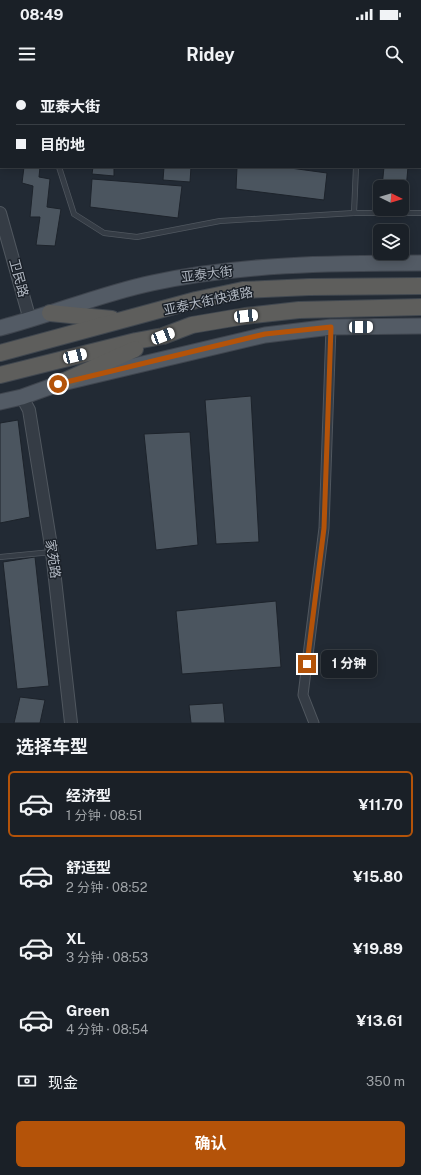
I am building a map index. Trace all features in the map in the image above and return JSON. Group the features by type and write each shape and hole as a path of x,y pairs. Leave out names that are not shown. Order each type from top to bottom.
{"highway":[{"name":"亚泰大街快速路","path":"0,354 70,334 125,321 196,300 243,290 309,287 421,286"},
{"name":"亚泰大街快速路","path":"0,375 136,341 163,336 192,325 246,316 299,310 421,307"},
{"path":"50,313 125,321"},
{"path":"58,384 163,336"}],"main road":[{"name":"亚泰大街","path":"0,328 150,283 211,272 307,265 421,263"},
{"path":"0,402 22,397 58,384 265,334 331,327 421,326"}],"street":[{"name":"卫民路","path":"0,213 30,320"},
{"path":"314,723 303,695 324,528 331,327"},
{"name":"家苑路","path":"22,397 29,410 52,552 71,723"}],"lane":[{"path":"59,168 74,214 104,233 137,237 220,221 354,213 421,213"},
{"path":"354,213 356,168"},
{"path":"0,557 52,552"}],"building":[{"path":"24,168 40,168 39,177 50,179 47,207 61,209 55,246 36,245 40,217 30,217 33,186 22,183"},
{"path":"93,168 114,168 114,176 92,174"},
{"path":"164,168 191,168 190,182 163,180"},
{"path":"237,168 290,168 327,173 324,200 236,189"},
{"path":"384,168 408,168 407,180 383,180"},
{"path":"92,179 182,186 178,218 90,207"},
{"path":"251,396 259,542 216,544 205,400"},
{"path":"18,420 30,517 0,523 0,423"},
{"path":"190,432 198,545 156,550 144,434"},
{"path":"35,557 49,686 17,689 3,562"},
{"path":"276,601 281,667 182,674 176,611"},
{"path":"20,697 45,700 40,723 14,723"},
{"path":"223,703 225,723 191,723 189,705"}],"route":[{"path":"58,384 265,334 331,327 324,528 307,664"}]}
